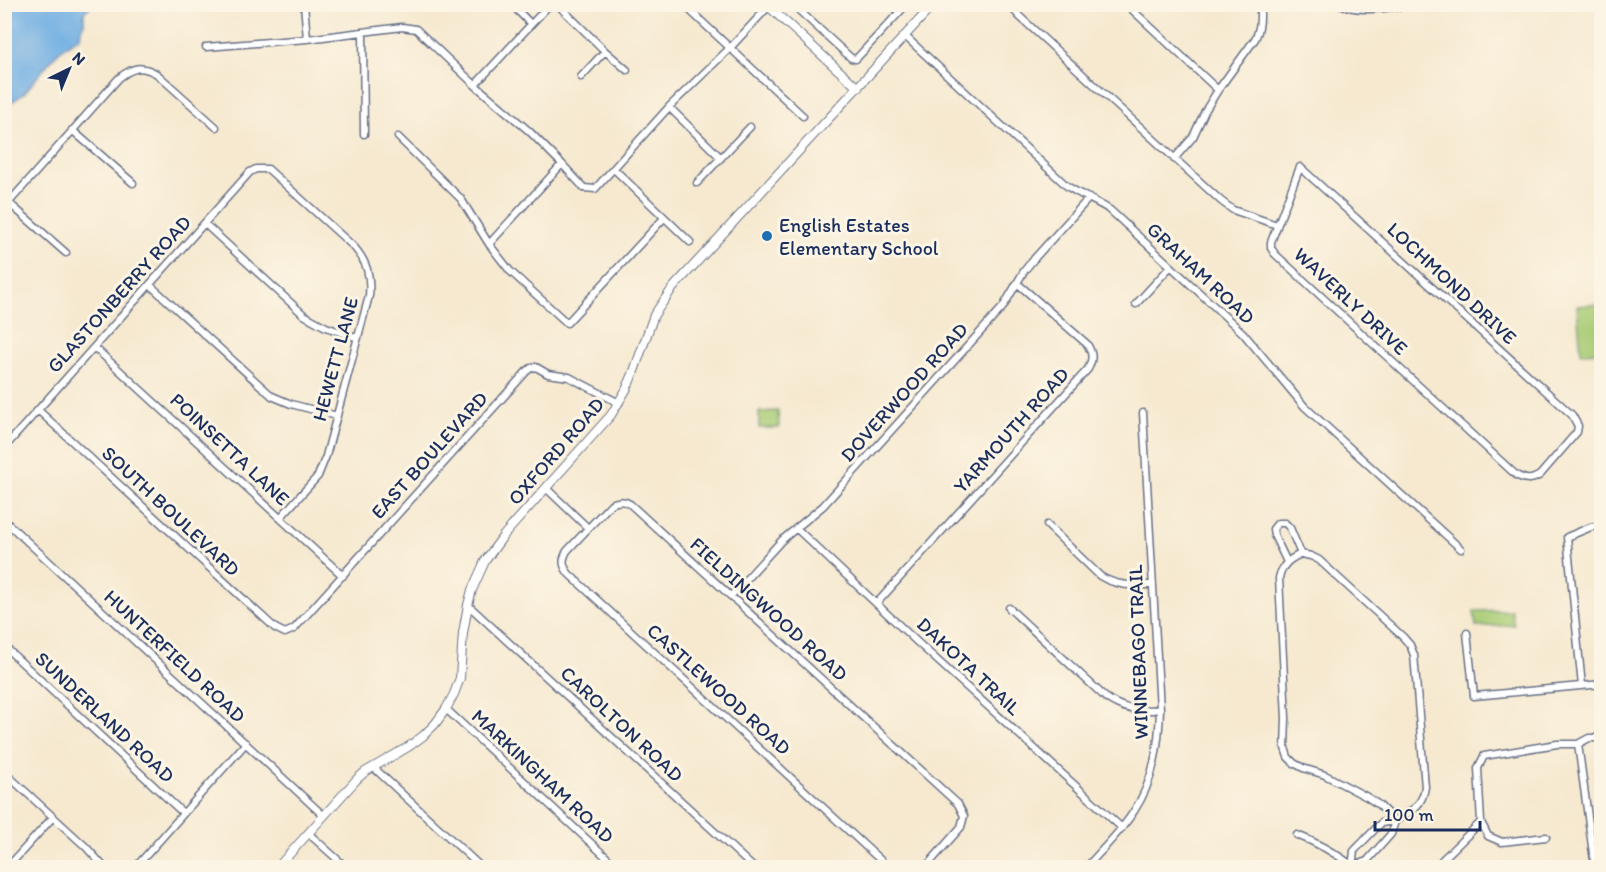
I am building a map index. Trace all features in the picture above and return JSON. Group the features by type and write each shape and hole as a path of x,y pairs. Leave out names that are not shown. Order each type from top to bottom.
{"street":[{"path":"304,4 307,39"},
{"path":"511,4 531,24"},
{"path":"475,85 550,4"},
{"path":"557,4 627,70"},
{"path":"683,4 803,116"},
{"path":"792,4 851,58 856,59 907,4"},
{"name":"OXFORD ROAD","path":"277,867 357,779 408,747 435,724 446,709 460,678 463,633 468,605 485,561 504,535 547,489 619,403 633,374 650,324 662,302 934,4"},
{"path":"1011,4 1019,16 1221,201 1233,210 1277,225"},
{"path":"1126,4 1218,90"},
{"path":"1174,159 1193,137 1218,90 1259,32 1260,4"},
{"path":"1340,4 1360,9 1422,4"},
{"path":"206,47 307,39 402,27 416,29 475,85 529,131 584,188 595,189 669,107 730,48 768,5 858,88"},
{"path":"363,32 364,134"},
{"name":"GRAHAM ROAD","path":"906,37 1067,186 1110,210 1244,333 1305,407 1461,549"},
{"path":"581,77 605,51"},
{"path":"66,253 7,206 72,130 128,70 148,69 157,74 216,127"},
{"path":"669,107 722,158"},
{"path":"697,183 750,127"},
{"path":"72,130 133,183"},
{"path":"398,137 461,199 489,244 510,271 567,323 664,218"},
{"path":"489,244 562,164"},
{"name":"WAVERLY DRIVE","path":"1300,166 1271,242 1271,248 1275,254 1516,475 1528,480"},
{"name":"LOCHMOND DRIVE","path":"1300,166 1572,416 1578,426 1577,432 1540,475 1528,480"},
{"name":"GLASTONBERRY ROAD","path":"4,448 250,172 262,168"},
{"name":"HEWETT LANE","path":"262,168 274,174 354,247 363,258 370,282 369,296 358,338 321,469 309,487 280,518"},
{"path":"614,169 690,242"},
{"name":"DOVERWOOD ROAD","path":"731,596 782,540 823,506 1003,307 1033,260 1089,198"},
{"path":"205,224 304,315 326,327 358,338"},
{"path":"1136,304 1170,267"},
{"name":"YARMOUTH ROAD","path":"877,603 1088,369 1093,359 1092,351 1087,344 1017,283"},
{"path":"150,285 272,396 291,404 337,416"},
{"name":"POINSETTA LANE","path":"94,347 343,576"},
{"name":"EAST BOULEVARD","path":"285,633 294,629 531,368 536,367 548,374 569,377 619,403"},
{"name":"SOUTH BOULEVARD","path":"38,410 275,628 285,633"},
{"name":"WINNEBAGO TRAIL","path":"1086,867 1122,828 1141,801 1154,767 1157,748 1160,709 1143,413"},
{"path":"547,489 588,528"},
{"name":"FIELDINGWOOD ROAD","path":"588,528 611,504 626,501 958,804 964,816 961,827 925,867"},
{"name":"HUNTERFIELD ROAD","path":"4,520 324,816"},
{"path":"1287,562 1274,536 1273,529 1278,523 1288,524 1301,554"},
{"path":"1047,525 1100,576 1110,582 1121,585 1153,585"},
{"path":"1582,686 1567,537 1591,526 1602,525"},
{"name":"CASTLEWOOD ROAD","path":"588,528 563,558 563,567 568,574 889,867"},
{"name":"DAKOTA TRAIL","path":"796,528 916,641 1122,828"},
{"path":"1353,867 1354,851 1381,823 1395,821 1422,802 1425,787 1414,655 1410,645 1403,637 1319,560 1301,554 1287,562 1279,578 1286,718 1285,748 1288,757 1303,768 1325,775 1367,797 1395,821"},
{"name":"CAROLTON ROAD","path":"468,605 754,867"},
{"path":"1009,608 1114,703 1134,711 1160,709"},
{"path":"1467,633 1474,696 1602,684"},
{"name":"SUNDERLAND ROAD","path":"4,646 183,813"},
{"name":"MARKINGHAM ROAD","path":"446,709 618,867"},
{"path":"1546,837 1502,842 1488,836 1480,822 1479,768 1484,756 1557,744 1578,744 1589,738 1602,738"},
{"path":"135,867 246,743"},
{"path":"1578,744 1595,867"},
{"path":"373,767 482,867"},
{"path":"4,772 105,867"},
{"path":"7,867 52,817"},
{"path":"1353,867 1367,861 1391,834 1395,821"},
{"path":"1440,865 1480,822"},
{"path":"308,833 346,867"},
{"path":"1297,835 1333,851 1353,867"}],"green space":[{"path":"1601,304 1601,352 1581,353 1577,306"},
{"path":"778,411 779,428 759,428 759,412"},
{"path":"1511,610 1514,625 1476,627 1474,611"}],"water":[{"path":"5,4 92,5 84,12 80,37 64,47 24,93 5,106"}],"place":[{"name":"English Estates Elementary School","path":"767,236"}]}
